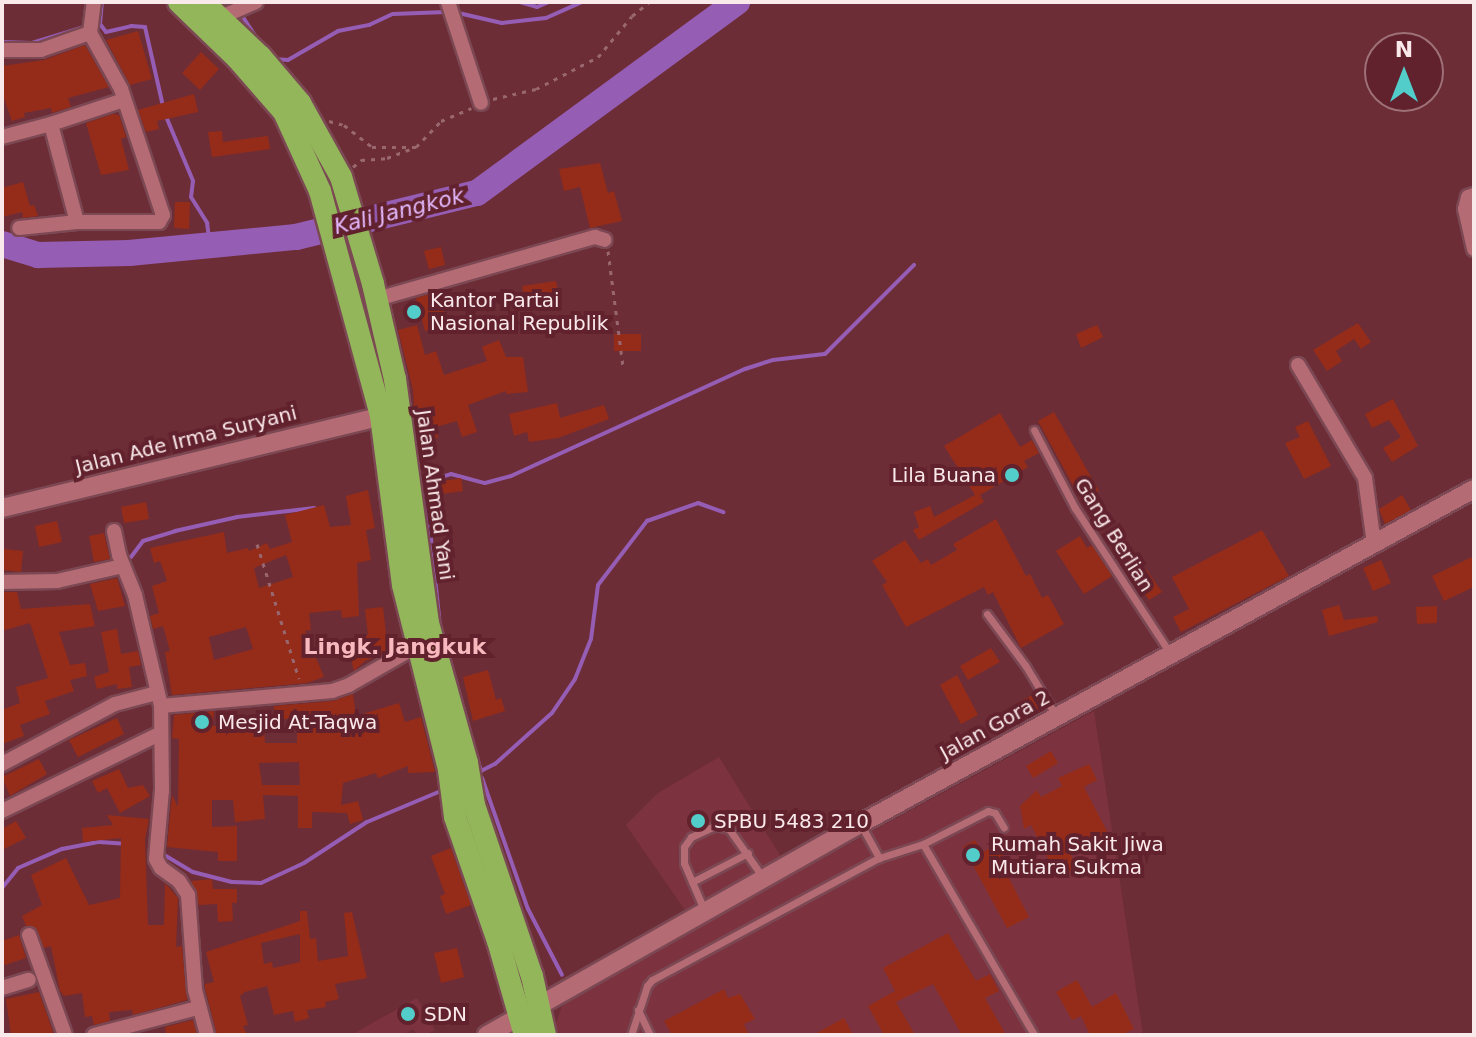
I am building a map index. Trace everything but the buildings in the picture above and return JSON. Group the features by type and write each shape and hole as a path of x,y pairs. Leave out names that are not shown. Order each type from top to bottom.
{"highway":[{"path":"179,2 237,58 284,112 320,191 352,299 381,416 403,585 417,646 448,729 458,767 466,829 522,1026"},
{"name":"Jalan Ahmad Yani","path":"228,8 260,56 313,122 341,177 375,292 405,443 436,620 448,729"},
{"path":"458,767 474,805 466,829 539,1003 545,1035"}],"street":[{"path":"19,228 77,222 159,222 163,217 121,89 90,27 94,2"},
{"path":"448,2 481,103"},
{"path":"2,50 41,50 90,27"},
{"path":"2,137 124,100"},
{"path":"51,124 77,222"},
{"path":"1474,195 1467,200 1465,209 1474,249"},
{"path":"375,292 595,237 605,240"},
{"path":"1298,365 1365,478 1374,544"},
{"name":"Jalan Ade Irma Suryani","path":"2,508 381,416"},
{"name":"Jalan Gora 2","path":"487,1035 522,1026 539,1003 706,914 860,824 1474,489"},
{"path":"114,531 121,561 135,595 159,699 162,790 156,852 161,868 179,881 188,895 189,947 198,1008 207,1035"},
{"path":"2,582 57,581 121,561"},
{"path":"2,764 115,704 159,699 303,694 341,689 417,646"},
{"path":"2,811 161,733"},
{"path":"29,935 65,1035"},
{"path":"2,988 29,980"},
{"path":"94,1035 198,1008"}],"lane":[{"name":"Gang Berlian","path":"1034,430 1075,508 1171,655"},
{"path":"987,614 1025,665 1056,717"},
{"path":"631,1035 652,980 879,858 923,844 988,811 995,813 1004,828"},
{"path":"860,824 879,858"},
{"path":"706,914 684,863 684,847 691,837 715,826 729,829 764,879"},
{"path":"923,844 1034,1035"},
{"path":"692,882 748,853"},
{"path":"638,1010 650,1035"}],"path":[{"path":"341,177 361,160 387,158 416,147 441,121 481,103 536,89 598,57 632,16 649,2"},
{"path":"313,122 331,120 344,125 372,147 416,147"},
{"path":"605,240 623,367"},
{"path":"257,544 303,694"}],"shaded area":[{"name":"Rumah Sakit Jiwa Mutiara Sukma","path":"1094,711 1143,1035 552,1035 565,998"},
{"path":"719,757 781,857 687,913 626,825 658,793"},
{"name":"SDN","path":"417,998 435,1030 426,1035 417,1035 413,1029 403,1035 351,1035"}],"waterway":[{"path":"100,24 102,2"},
{"path":"520,2 537,7 549,2"},
{"path":"454,12 502,23 546,18 582,2"},
{"name":"Kali Jangkok","path":"2,244 38,255 129,253 296,237 477,193 737,2"},
{"path":"274,59 288,60 338,31 369,25 393,14 446,12"},
{"path":"241,14 258,40"},
{"path":"96,25 100,24 106,32 131,26 145,27 163,106"},
{"path":"2,42 32,43 87,26"},
{"path":"165,114 193,181 191,197 207,223 210,245"},
{"path":"440,626 425,482 451,474 485,483 511,476 745,369 773,360 825,354 914,265"},
{"path":"475,774 495,764 552,713 575,679 591,639 598,585 647,521 698,503 723,512"},
{"path":"124,559 131,557 143,541 175,531 237,517 314,508"},
{"path":"446,646 481,771"},
{"path":"482,778 528,909 562,975"},
{"path":"161,853 193,872 232,882 261,883 304,863 367,822 443,790"},
{"path":"2,888 18,868 62,849 99,842 125,844"}],"place":[{"name":"Kantor Partai Nasional Republik","path":"414,312"},
{"name":"Lila Buana","path":"1012,475"},
{"name":"Mesjid At-Taqwa","path":"202,722"},
{"name":"SPBU 5483 210","path":"698,821"},
{"name":"Rumah Sakit Jiwa Mutiara Sukma","path":"973,855"},
{"name":"SDN","path":"408,1014"}],"district":[{"name":"Lingk. Jangkuk","path":"395,647"}]}
